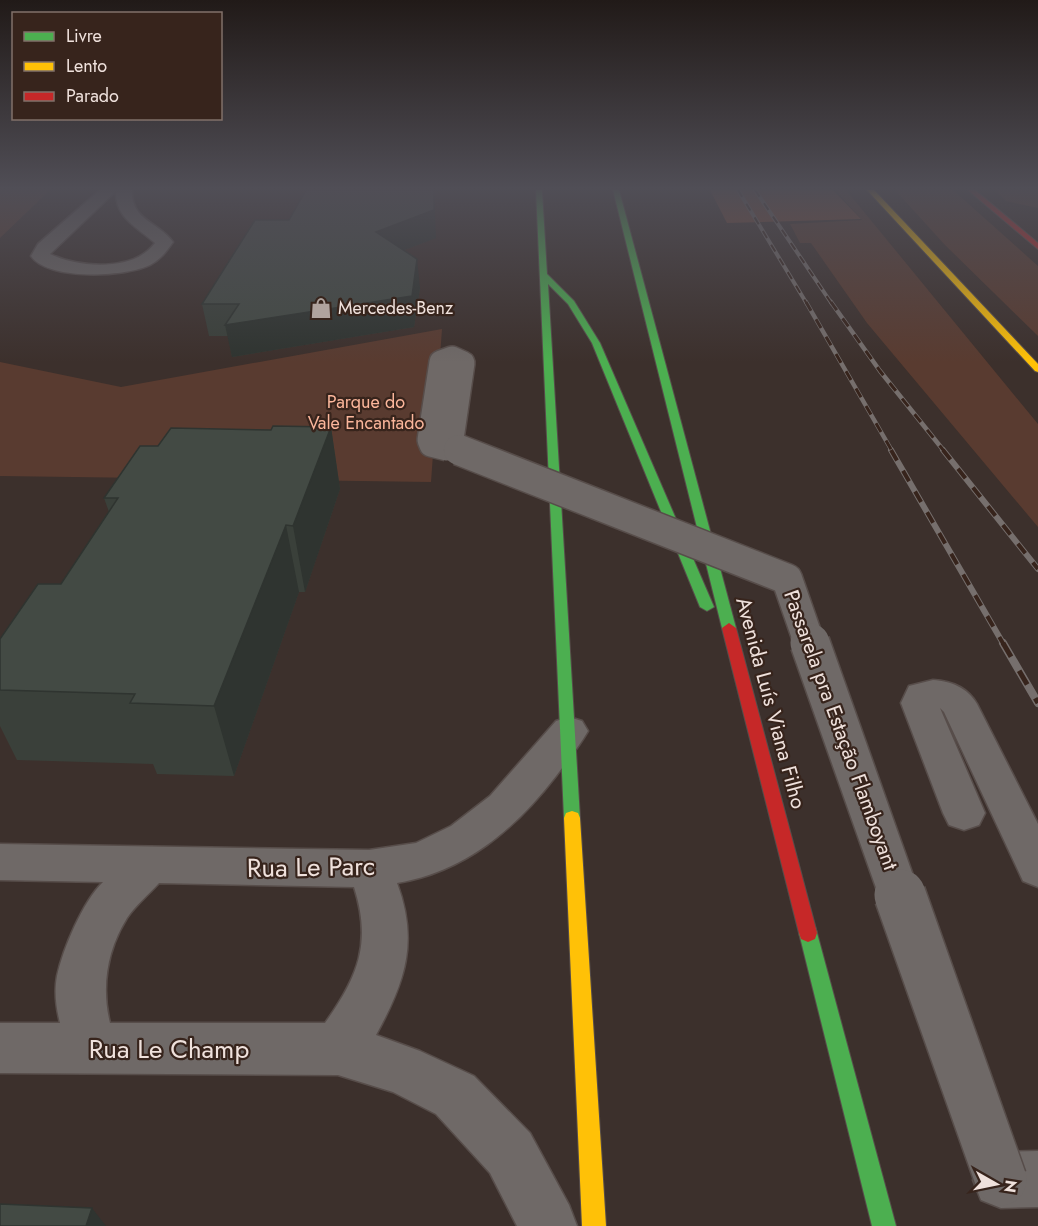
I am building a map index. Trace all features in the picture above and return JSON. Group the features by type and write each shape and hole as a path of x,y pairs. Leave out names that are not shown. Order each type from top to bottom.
{"main road":[{"path":"542,247 570,731 594,1226"},
{"name":"Avenida Luís Viana Filho","path":"631,247 884,1226"},
{"path":"924,247 1038,369"},
{"path":"544,275 568,298 584,318 602,356 753,717"}],"street":[{"path":"45,247 40,256 50,263 65,267 113,268 135,264 151,257 162,247"},
{"name":"Passarela pra Estação Flamboyant","path":"447,449 431,445 429,441 441,363 445,359 453,358 463,363 452,439 455,447 463,453 787,579 1019,1180"},
{"path":"964,813 919,703 922,695 933,691 949,695 959,704 1038,868"},
{"name":"Rua Le Parc","path":"0,862 60,862 147,867 369,869 418,860 455,846 494,820 528,783 570,731"},
{"path":"92,1048 80,1002 81,977 86,959 111,904 147,867"},
{"path":"369,869 381,900 386,933 380,970 363,1012 338,1050 402,1069 455,1095 510,1153 548,1226"},
{"name":"Rua Le Champ","path":"0,1048 338,1050"}],"green space":[{"path":"814,247 893,247 1038,424 1038,527 867,323"},
{"path":"947,247 1017,247 1038,266 1038,336"},
{"name":"Parque do Vale Encantado","path":"442,329 431,482 0,476 0,362 121,387"}],"building":[{"name":"Mercedes-Benz","path":"238,247 399,247 417,259 412,296 225,325 239,304 202,304"},
{"path":"273,426 331,427 293,526 286,525 214,706 130,703 135,694 0,690 0,639 38,584 61,584 118,498 104,498 140,446 158,446 171,428 271,430"},
{"path":"0,1204 92,1208 86,1226 0,1226"}],"railway":[{"path":"773,247 807,304"},
{"path":"794,247 832,304"},
{"path":"806,302 892,451"},
{"path":"831,302 880,371 944,451"},
{"path":"891,450 1004,645"},
{"path":"943,450 1038,569"},
{"path":"1003,643 1038,703"}],"traffic: fast":[{"path":"542,247 572,818"},
{"path":"631,247 729,628"},
{"path":"544,275 571,303 596,343 707,607"},
{"path":"808,933 884,1226"}],"traffic: slow":[{"path":"924,247 1038,369"},
{"path":"572,818 594,1226"}],"traffic: jam":[{"path":"729,628 808,933"}],"place":[{"name":"Mercedes-Benz","path":"321,308"}]}
